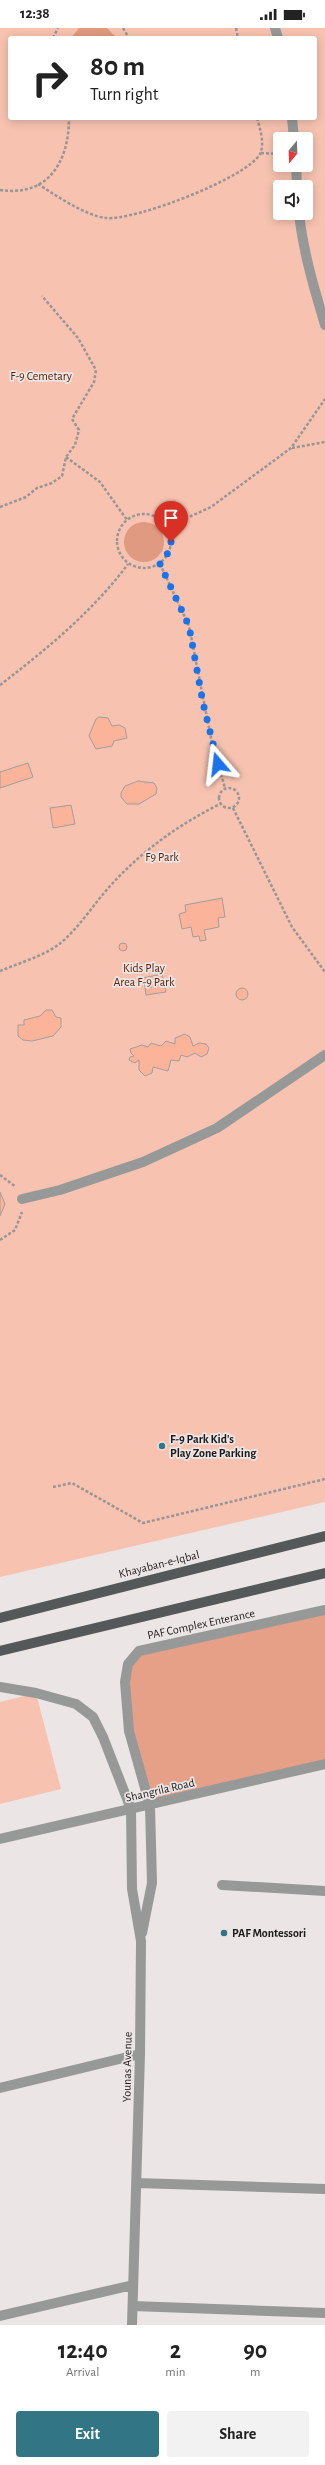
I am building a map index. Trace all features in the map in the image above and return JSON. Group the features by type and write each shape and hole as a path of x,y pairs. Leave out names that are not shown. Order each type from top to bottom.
{"main road":[{"name":"Khayaban-e-Iqbal","path":"0,1618 325,1536"},
{"path":"0,1651 325,1573"}],"street":[{"path":"292,120 293,132"},
{"path":"300,220 301,235 310,273 325,324"},
{"path":"22,1199 60,1190 143,1162 217,1128 325,1055"},
{"name":"PAF Complex Enterance","path":"141,1941 152,1883 150,1806 129,1731 124,1682 128,1664 139,1651 325,1610"},
{"path":"0,1687 36,1693 76,1704 93,1717 103,1737 131,1809"},
{"name":"Shangrila Road","path":"0,1839 150,1806 325,1764"},
{"name":"Younas Avenue","path":"131,1809 132,1889 141,1941 137,2183 132,2325"},
{"path":"222,1885 325,1891"},
{"path":"0,2088 140,2054"},
{"path":"137,2183 325,2189"},
{"path":"0,2316 133,2285"},
{"path":"133,2306 325,2313"}],"path":[{"path":"0,190 24,191 50,176 63,158 67,145 69,120"},
{"path":"38,184 94,214 106,218 122,218 177,200 238,174 260,153 262,137 258,120"},
{"path":"260,153 273,154"},
{"path":"0,507 26,497 37,488 58,479 64,470 66,457 75,445 79,430 72,419 94,382 96,370 78,338 42,296"},
{"path":"167,526 211,507 292,448 325,399"},
{"path":"292,448 325,442"},
{"path":"66,457 100,482 127,520"},
{"path":"146,514 154,516 167,526 170,534 170,550 160,564 144,569 128,564 120,554 116,540 118,532 127,520 138,515 146,514"},
{"path":"0,685 70,629 114,584 128,564"},
{"path":"160,564 189,626 212,743 225,788"},
{"path":"225,788 232,789 238,793 238,803 233,808 227,809 220,804 219,795 225,788"},
{"path":"0,971 23,962 59,944 110,886 154,844 190,818 220,804"},
{"path":"233,808 292,927 325,972"},
{"path":"0,1240 7,1237"},
{"path":"53,1487 72,1483 143,1523 325,1479"}],"green space":[{"name":"F9 Park","path":"0,28 325,28 325,1502 0,1577"},
{"path":"36,1693 61,1789 0,1804 0,1702"}],"shaded area":[{"path":"79,28 107,28 115,36 73,36"},
{"path":"148,522 155,525 161,531 164,542 163,550 155,559 148,562 140,562 133,559 125,550 124,538 127,531 136,523"},
{"path":"325,1610 325,1764 150,1806 129,1731 128,1664 139,1651"}],"building":[{"path":"99,717 108,718 112,726 119,725 125,728 127,738 114,741 112,746 96,749 89,736 96,719"},
{"path":"28,763 33,777 0,788 0,772"},
{"path":"138,781 154,783 157,788 156,794 139,804 127,804 121,797 121,793 125,786"},
{"path":"71,805 75,824 53,828 50,808"},
{"path":"222,898 225,917 218,918 219,927 204,930 206,940 200,941 199,936 193,937 191,927 182,929 179,914 186,912 185,905"},
{"path":"121,943 125,943 127,947 125,951 121,951 119,949 119,945"},
{"path":"162,974 164,983 157,985 164,985 166,992 146,995 145,988 152,987 145,987 143,978"},
{"path":"240,988 244,988 248,994 244,1000 240,1000 236,996 236,992"},
{"path":"46,1010 52,1010 56,1017 61,1018 61,1027 53,1036 32,1041 23,1040 18,1036 18,1025 24,1025 24,1020 40,1016"},
{"path":"185,1034 190,1037 193,1046 199,1043 206,1044 209,1048 207,1054 201,1057 195,1053 187,1057 181,1055 179,1061 171,1060 168,1071 153,1067 152,1073 145,1076 139,1070 139,1060 135,1063 129,1060 130,1057 134,1056 130,1049 142,1045 148,1047 151,1043 161,1046 166,1041 175,1044 175,1038"},
{"path":"0,1192 5,1204 0,1216"}],"place":[{"name":"F-9 Park Kid's Play Zone Parking","path":"162,1446"},
{"name":"PAF Montessori","path":"224,1933"}],"route":[{"path":"171,542 170,550 166,558 160,564 189,626 203,703 218,764"}],"park label":[{"name":"F-9 Cemetary","path":"41,376"},
{"name":"Kids Play Area F-9 Park","path":"144,975"}]}
